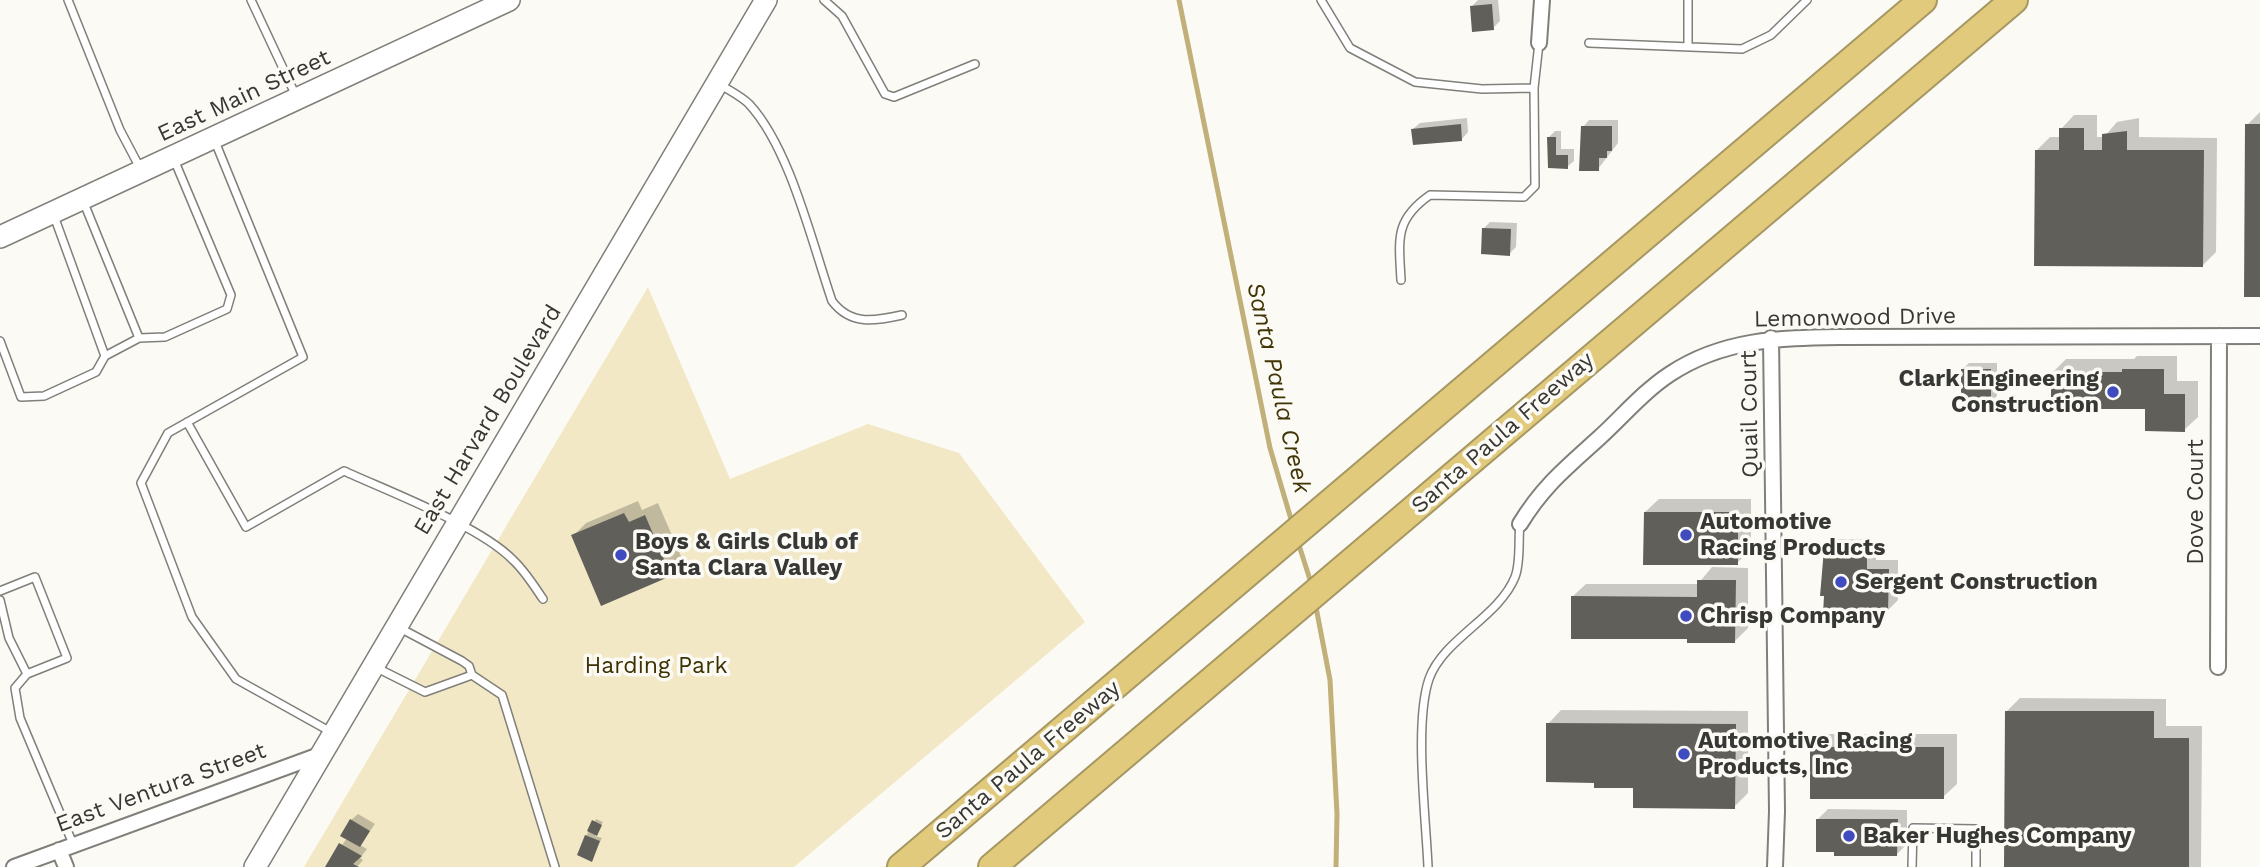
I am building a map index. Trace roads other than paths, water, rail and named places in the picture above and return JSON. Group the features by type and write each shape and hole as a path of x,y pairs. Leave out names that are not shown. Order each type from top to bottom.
{"highway":[{"name":"Santa Paula Freeway","path":"901,867 1923,0"},
{"name":"Santa Paula Freeway","path":"992,867 2014,0"}],"main road":[{"name":"East Harvard Boulevard","path":"256,867 766,0"},
{"name":"East Main Street","path":"0,237 298,100 499,2"}],"street":[{"path":"1539,43 1542,0"},
{"name":"Dove Court","path":"2218,667 2219,336"},
{"name":"Lemonwood Drive","path":"1520,524 1539,492 1668,375 1711,353 1771,338 2260,336"},
{"name":"Quail Court","path":"1771,338 1777,811 1775,867"},
{"name":"East Ventura Street","path":"14,867 323,753"},
{"path":"59,850 66,867"}],"lane":[{"path":"68,0 120,130 141,172"},
{"path":"251,0 298,100"},
{"path":"824,0 842,16 885,94 894,97 975,64"},
{"path":"1321,0 1350,48 1415,82 1482,89 1534,88"},
{"path":"1688,0 1688,47"},
{"path":"1589,43 1742,49 1771,35 1807,0"},
{"path":"1401,280 1398,236 1409,214 1424,199 1430,195 1524,197 1535,186 1534,88 1539,43"},
{"path":"717,83 747,102 764,122 778,147 832,301 840,312 867,321 902,315"},
{"path":"214,139 303,357 168,433 141,483 192,617 236,679 335,734"},
{"path":"0,341 21,397 44,396 96,372 105,356 139,338 165,337 227,309 230,295 173,157"},
{"path":"82,199 139,338"},
{"path":"53,213 105,356"},
{"path":"187,422 246,527 344,471 457,524 513,559 543,599"},
{"path":"1428,867 1422,711 1430,677 1455,643 1496,605 1516,576 1520,524"},
{"path":"0,591 35,577 67,658 27,674 15,688 20,718 74,844"},
{"path":"0,600 9,638 27,674"},
{"path":"396,626 462,661 469,666 472,675 502,695 555,867"},
{"path":"373,666 425,692 472,675"},
{"path":"1912,867 1913,828 1976,828 1976,867"}],"waterway":[{"name":"Santa Paula Creek","path":"1179,0 1270,448 1293,526"},
{"name":"Santa Paula Creek","path":"1298,542 1312,586"},
{"name":"Santa Paula Creek","path":"1315,602 1330,680 1337,814 1336,867"}],"place":[{"name":"Clark Engineering Construction","path":"2113,392"},
{"name":"Automotive Racing Products","path":"1686,535"},
{"name":"Boys & Girls Club of Santa Clara Valley","path":"621,555"},
{"name":"Sergent Construction","path":"1841,582"},
{"name":"Chrisp Company","path":"1686,616"},
{"name":"Automotive Racing Products, Inc","path":"1684,754"},
{"name":"Baker Hughes Company","path":"1849,836"}],"park label":[{"name":"Harding Park","path":"656,666"}]}
